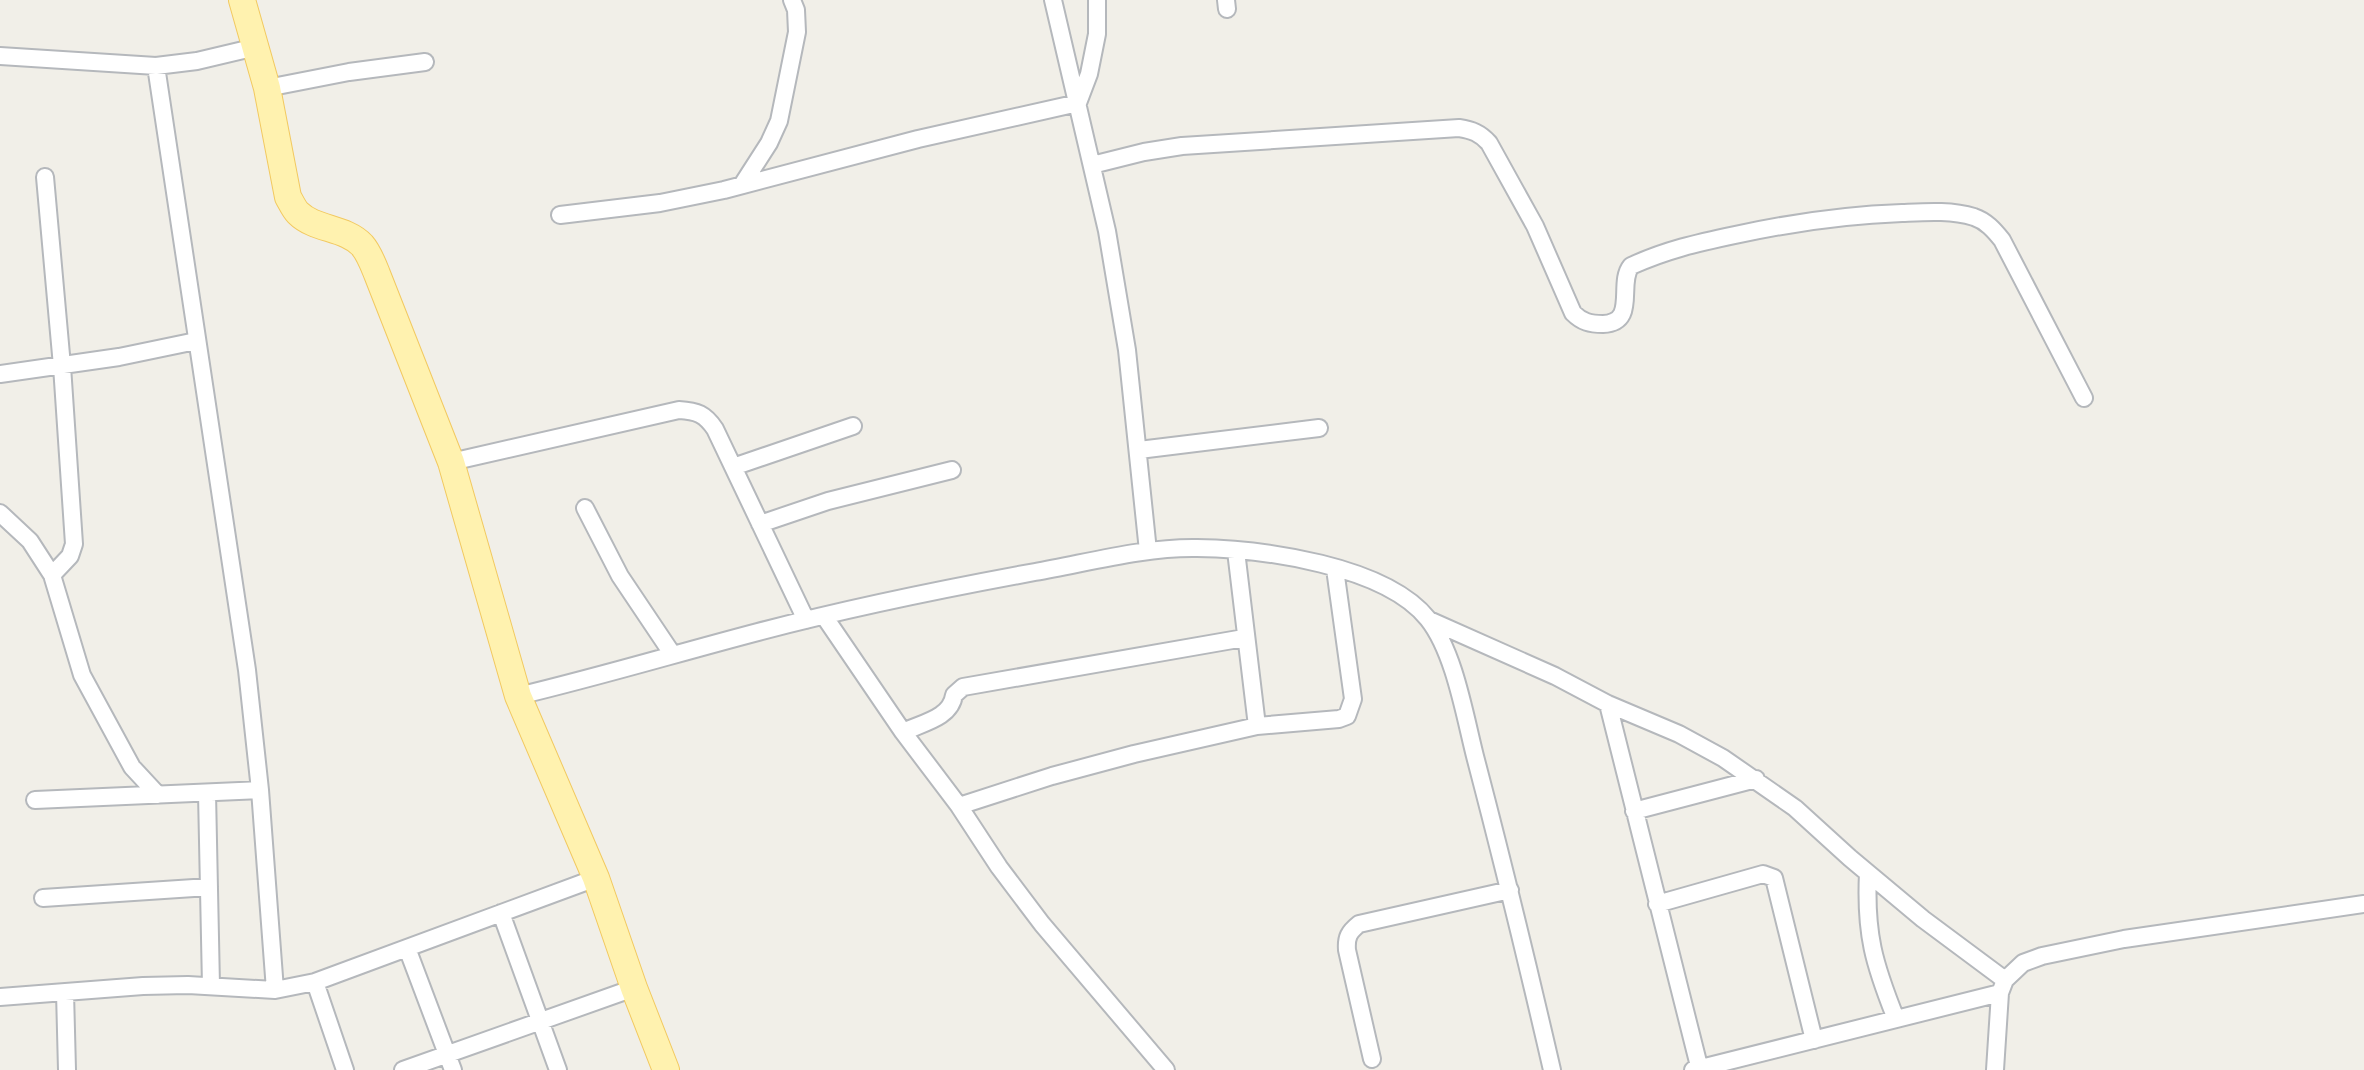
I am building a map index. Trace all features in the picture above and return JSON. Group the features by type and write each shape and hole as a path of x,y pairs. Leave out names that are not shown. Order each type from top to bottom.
{"main road":[{"path":"242,0 267,88 288,197 296,212 308,220 361,243 368,253 451,462 518,696 596,878 634,988 666,1070"}],"street":[{"path":"742,185 769,143 779,121 797,32 796,10 792,0"},
{"path":"1053,0 1107,231 1127,350 1148,551"},
{"path":"1078,103 1089,74 1097,34 1097,0"},
{"path":"0,56 156,66 197,62 256,47"},
{"path":"267,88 349,72 425,62"},
{"path":"156,66 247,670 260,790 275,990"},
{"path":"560,215 660,203 742,185 918,139 1078,103"},
{"path":"1092,165 1144,152 1182,146 1470,129 1482,135 1489,143 1535,226 1573,313 1580,320 1592,324 1611,323 1619,318 1626,298 1626,272 1630,266 1679,247 1785,224 1873,214 1930,212 1961,214 1977,218 1992,228 2001,240 2084,398"},
{"path":"45,177 62,366 74,544 70,556 52,575"},
{"path":"0,374 62,366 196,341"},
{"path":"451,462 679,410 694,411 706,417 733,467 807,620"},
{"path":"733,467 853,426"},
{"path":"1139,450 1319,428"},
{"path":"760,524 828,501 952,470"},
{"path":"585,508 620,576 673,655"},
{"path":"0,513 30,541 52,575 82,675 132,767 158,795"},
{"path":"518,696 807,620 970,584 1148,551 1195,548 1292,558 1374,580 1402,596 1429,620 1555,676 1608,704 1679,734 1756,779 1795,808 2002,986"},
{"path":"1236,551 1244,638 1257,726"},
{"path":"959,806 1073,770 1134,754 1257,726 1339,719 1347,716 1353,699 1335,568"},
{"path":"825,616 903,732 959,806 999,867 1042,924 1166,1070"},
{"path":"1429,620 1450,658 1510,890 1552,1070"},
{"path":"903,732 943,714 951,705 954,695 963,687 1244,638"},
{"path":"1608,704 1698,1069 1896,1019 2002,986 2023,963 2042,956 2124,939 2364,904"},
{"path":"1634,811 1756,779"},
{"path":"35,800 260,790"},
{"path":"207,793 211,986"},
{"path":"1868,873 1866,903 1869,940 1878,972 1896,1019"},
{"path":"1657,904 1763,874 1774,878 1814,1040"},
{"path":"0,997 143,986 211,986 275,990 315,982 596,878"},
{"path":"43,898 209,887"},
{"path":"1372,1059 1347,950 1346,939 1350,931 1359,924 1510,890"},
{"path":"501,913 558,1070"},
{"path":"407,948 453,1070"},
{"path":"315,982 345,1070"},
{"path":"1995,1070 2002,986"},
{"path":"403,1070 634,988"},
{"path":"65,992 67,1070"}]}
